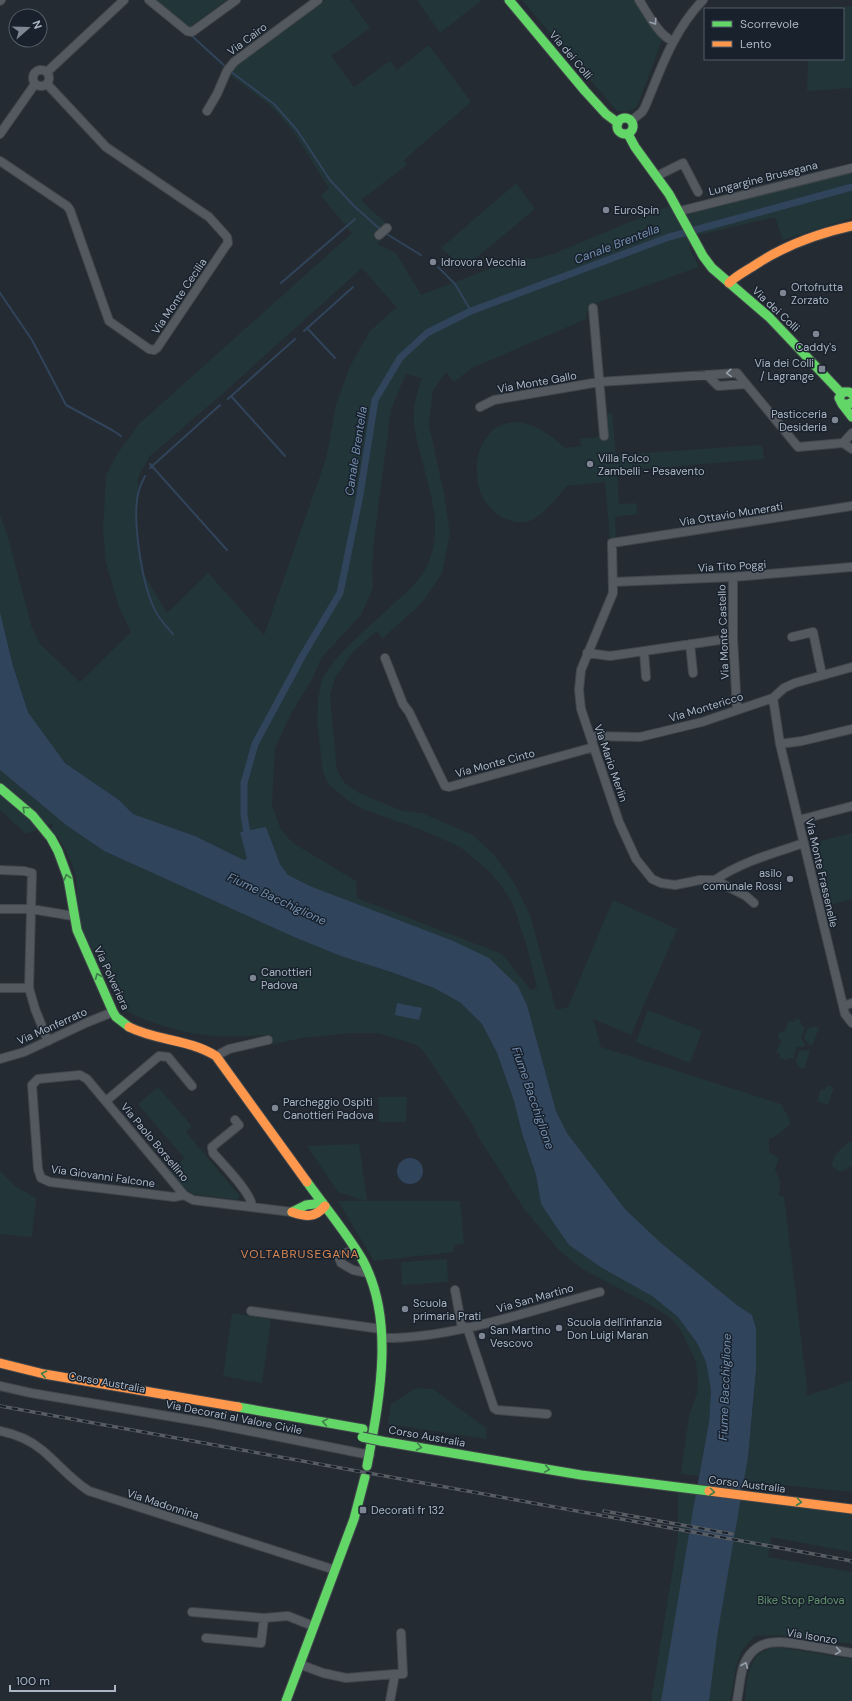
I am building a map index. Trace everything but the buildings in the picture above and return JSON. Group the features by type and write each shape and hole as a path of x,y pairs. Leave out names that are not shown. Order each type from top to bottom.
{"main road":[{"name":"Via dei Colli","path":"509,0 606,114 618,123 617,126 619,132 628,134 681,214 703,256 712,268 774,322 841,393"},
{"path":"618,123 624,118 631,121 633,128 628,134"},
{"path":"729,283 762,260 792,244 813,236 852,226"},
{"path":"852,394 847,391 841,393 839,399 850,403 852,417"},
{"name":"Via Polveriera","path":"0,788 36,819 55,846 67,876 76,928 113,1012 123,1023 133,1028 158,1037 198,1046 208,1050 216,1056 310,1185"},
{"path":"310,1185 355,1250 368,1273 377,1302 381,1334 380,1387 367,1466"},
{"path":"306,1205 310,1194 310,1185"},
{"path":"292,1212 306,1205 324,1205"},
{"path":"292,1212 301,1215 314,1216 318,1215 324,1205"},
{"name":"Corso Australia","path":"0,1363 44,1374 363,1433"},
{"name":"Corso Australia","path":"0,1372 41,1382 381,1436 549,1460"},
{"name":"Corso Australia","path":"381,1436 581,1475 746,1486"},
{"name":"Corso Australia","path":"621,1470 674,1482 761,1498 852,1508"},
{"path":"286,1701 355,1515 365,1477"}],"street":[{"path":"0,134 35,84 32,79 34,73 39,70 47,72 124,0"},
{"path":"149,0 188,31 192,32 236,0"},
{"name":"Via Cairo","path":"207,111 218,94 227,71 234,62 318,0"},
{"path":"639,0 661,32 667,39 673,41"},
{"path":"631,121 642,112 645,107 657,75 673,41 689,14 703,0"},
{"name":"Via Monte Cecilia","path":"0,161 67,206 71,213 109,321 149,349 157,348 225,247 228,240 227,237 205,213 106,147 47,84"},
{"path":"657,176 683,163 698,192"},
{"name":"Lungargine Brusegana","path":"681,214 684,210 742,194 852,168"},
{"path":"379,236 387,228"},
{"path":"593,308 604,436"},
{"name":"Via Monte Gallo","path":"480,407 494,400 599,382 737,373 798,447 843,443"},
{"path":"707,375 718,386 746,384"},
{"path":"852,433 843,443 852,449"},
{"name":"Via Ottavio Munerati","path":"613,543 852,506"},
{"name":"Via Mario Merlin","path":"613,543 613,582 610,602 580,670 578,690 581,709 619,822 636,859 652,879 661,883 675,884 700,880 715,880 746,896 754,903"},
{"name":"Via Tito Poggi","path":"613,582 733,577 852,567"},
{"name":"Via Monte Castello","path":"733,577 733,638 737,710"},
{"path":"792,637 813,632 822,675"},
{"path":"587,653 610,656 733,638"},
{"path":"690,644 693,673"},
{"path":"644,651 646,678"},
{"name":"Via Monte Cinto","path":"385,658 403,704 409,712 444,786 449,787 594,747"},
{"name":"Via Montericco","path":"590,736 640,737 702,722 773,698 784,688 822,675 852,667"},
{"name":"Via Monte Frassenelle","path":"773,698 780,744 843,1006"},
{"path":"780,744 802,741 852,729"},
{"path":"799,820 852,806"},
{"path":"715,880 755,860 804,843"},
{"path":"0,870 24,871 32,873 29,988 35,1009 48,1041"},
{"path":"0,909 31,909 73,916"},
{"path":"0,988 29,988"},
{"path":"852,1003 843,1006 845,1014 852,1023"},
{"name":"Via Monferrato","path":"0,1059 24,1052 113,1012"},
{"path":"216,1056 229,1049 268,1040"},
{"name":"Via Paolo Borsellino","path":"184,1195 106,1101 159,1056 168,1057 192,1086"},
{"name":"Via Giovanni Falcone","path":"106,1101 87,1079 80,1075 38,1079 32,1084 38,1169 41,1178 50,1182 174,1197 184,1195 193,1200 292,1212"},
{"path":"235,1120 239,1125 212,1147 213,1153 247,1193 252,1202 252,1207"},
{"path":"314,1216 335,1220"},
{"path":"355,1250 342,1254 339,1258 341,1263 353,1270 368,1273"},
{"path":"455,1290 465,1328 494,1408 497,1410 547,1414"},
{"name":"Via San Martino","path":"381,1334 425,1335 465,1328 600,1292"},
{"path":"251,1311 381,1334"},
{"name":"Via Decorati al Valore Civile","path":"0,1386 31,1393 209,1423 370,1455"},
{"name":"Via Madonnina","path":"0,1431 26,1440 42,1450 77,1483 89,1491 335,1570"},
{"path":"192,1612 264,1618 288,1616 313,1626"},
{"path":"206,1638 261,1642 264,1618"},
{"path":"299,1664 323,1673 346,1678 403,1674 401,1633"},
{"name":"Via Isonzo","path":"737,1701 742,1673 747,1660 755,1650 765,1644 782,1642 852,1653"},
{"path":"390,1701 395,1674"}],"green space":[{"path":"156,0 227,0 190,27"},
{"path":"325,0 350,0 370,28 331,56 354,87 390,61 397,70 429,45 471,102 404,160 407,165 361,200 392,229 377,244 396,253 421,295 517,258 534,259 553,254 666,207 679,208 852,172 852,218 783,240 775,217 694,236 689,247 699,267 594,304 587,312 586,319 472,368 454,382 446,372 433,390 429,425 444,494 450,533 442,573 422,603 382,639 377,631 353,652 335,678 330,696 337,771 345,783 359,793 403,811 422,813 473,835 496,857 514,883 530,915 556,1010 568,1007 613,900 677,929 631,1035 593,1019 601,1047 781,1104 788,1116 790,1124 780,1133 769,1139 769,1152 779,1158 775,1170 780,1180 779,1195 784,1197 807,1387 806,1396 852,1381 852,1492 743,1481 748,1457 756,1370 756,1328 752,1315 737,1305 661,1243 625,1209 567,1133 556,1111 527,1005 518,986 451,940 310,886 288,875 280,864 266,827 247,859 244,860 195,836 133,814 119,800 65,763 28,712 13,666 0,612 0,515 7,534 32,628 41,645 80,682 131,632 119,607 106,563 103,530 106,475 118,453 139,424 352,233 321,196 329,188 294,133 270,105 230,75 239,62","holes":["362,268 397,308 370,331 350,366 336,405 326,459 264,635 208,573 167,613 143,573 137,532 138,477 150,456 221,395","406,374 422,378 415,401 414,425 433,506 435,525 434,545 428,564 416,583 349,645 335,660 322,678 318,700 317,721 323,772 329,785 349,801 365,810 419,829 460,847 491,873 513,904 527,947 537,988 531,990 502,954 357,898 356,881 293,843 281,830 272,805 275,748 292,712 311,681 322,657 361,615 373,588 372,568 375,533 391,409"]},
{"path":"417,0 482,0 440,33"},
{"path":"522,0 636,0 662,40 637,107 629,111 617,111"},
{"path":"852,6 852,88 807,91 808,60 844,60 844,8 828,8"},
{"path":"516,183 535,209 464,268 441,248"},
{"path":"612,413 616,455 760,445 763,448 764,459 617,471 619,504 636,503 638,514 615,517 616,539 610,540 605,482 567,486 542,513 532,520 525,522 516,522 506,519 488,506 479,486 477,465 482,444 494,429 512,422 536,427 565,448 581,446 580,439 606,436 604,414"},
{"name":"Canottieri Padova","path":"0,770 66,825 104,851 294,937 434,988 461,1003 482,1024 497,1053 514,1101 522,1133 536,1175 541,1204 555,1225 569,1245 602,1268 652,1296 678,1317 697,1343 706,1362 711,1390 709,1422 699,1476 681,1474 689,1416 697,1393 698,1380 696,1362 680,1329 669,1317 647,1303 582,1269 559,1250 524,1209 476,1133 473,1125 425,1053 417,1045 378,1033 352,1033 302,1038 269,1045 266,1035 236,1037 192,1033 163,1026 128,1012 122,1007 115,997 101,964 88,942 81,926 78,915 77,883 75,872 66,852 51,829 54,823 26,834 0,810"},
{"path":"852,833 852,899 828,906 813,843"},
{"path":"648,1010 702,1031 690,1063 636,1042"},
{"path":"797,1019 800,1020 802,1026 805,1027 801,1038 805,1044 803,1047 797,1047 793,1059 789,1058 786,1060 780,1058 780,1054 776,1052 781,1041 778,1034 780,1031 784,1032 789,1021 793,1022"},
{"path":"814,1026 819,1028 812,1046 808,1044 804,1038 808,1028 812,1028"},
{"path":"799,1051 810,1051 804,1069 798,1067 796,1060"},
{"path":"827,1085 834,1087 828,1105 817,1101 821,1089 825,1090"},
{"path":"158,1087 192,1126 186,1132 239,1195 238,1200 193,1194 187,1191 169,1172 184,1158 138,1104"},
{"path":"378,1097 407,1097 406,1122 379,1122"},
{"path":"849,1142 852,1142 852,1166 840,1172 832,1166 832,1162 838,1152"},
{"path":"359,1144 367,1201 460,1201 464,1244 454,1245 453,1252 374,1261 338,1201 366,1201 338,1192 307,1146"},
{"path":"0,1171 15,1186 36,1198 32,1237 0,1234"},
{"path":"447,1259 448,1282 402,1285 401,1262"},
{"path":"232,1313 271,1319 262,1383 223,1376"},
{"path":"416,1388 433,1389 486,1428 486,1439 388,1424 391,1404"},
{"name":"Bike Stop Padova","path":"678,1491 852,1513 852,1552 771,1537 768,1557 852,1572 852,1644 778,1635 755,1636 742,1650 736,1667 730,1701 651,1701 678,1538"},
{"path":"777,1647 852,1659 852,1701 745,1701 747,1683 754,1660 767,1649"}],"water":[{"name":"Fiume Bacchiglione","path":"0,612 13,666 28,712 65,763 119,800 133,814 195,836 244,860 247,859 240,832 266,827 280,864 288,875 310,886 451,940 489,958 518,986 527,1005 556,1111 567,1133 625,1209 661,1243 737,1305 752,1315 756,1328 756,1370 748,1457 718,1631 709,1701 661,1701 709,1422 711,1390 706,1362 697,1343 678,1317 652,1296 602,1268 569,1245 555,1225 541,1204 536,1175 522,1133 514,1101 497,1053 482,1024 461,1003 434,988 341,956 294,937 104,851 66,825 0,770"},
{"path":"397,1003 422,1008 419,1020 395,1015"},
{"path":"410,1158 419,1162 423,1171 419,1180 410,1184 401,1180 397,1171 401,1162"}],"waterway":[{"path":"192,36 227,68"},
{"path":"230,71 274,104 297,130 330,180 354,206 381,230"},
{"name":"Canale Brentella","path":"248,840 244,815 244,783 255,744 303,655 340,593 360,495 375,400 400,358 427,333 471,311 669,237 852,187"},
{"path":"281,283 355,219"},
{"path":"385,233 421,255"},
{"path":"438,267 455,284 471,311"},
{"path":"304,331 353,287"},
{"path":"0,293 32,340 66,405 121,436"},
{"path":"307,328 335,358"},
{"path":"228,399 295,339"},
{"path":"231,396 285,456"},
{"path":"150,468 220,405"},
{"path":"150,464 227,550"},
{"path":"145,476 139,490 137,502 136,516 139,549 149,595 157,614 173,634"}],"railway":[{"path":"0,1406 852,1561"},
{"path":"604,1511 732,1534"}],"traffic: fast":[{"path":"509,0 585,91 606,114 618,123"},
{"path":"625,118 631,120 633,126 631,132 625,134 619,132 617,126 619,120 625,118"},
{"path":"628,134 635,147 669,194 703,256 712,268 769,317 841,393"},
{"path":"852,394 849,392 843,392 839,398 842,404 849,404 852,402"},
{"path":"842,404 852,417"},
{"path":"0,788 33,816 51,838 58,851 68,878 77,930 113,1012 116,1017 129,1027"},
{"path":"307,1182 362,1259 372,1283 379,1308 382,1334 380,1388 367,1466"},
{"path":"292,1212 306,1205 323,1203"},
{"path":"238,1407 363,1429"},
{"path":"362,1437 381,1441"},
{"path":"381,1441 581,1475 709,1491"},
{"path":"286,1701 354,1519 365,1477"}],"traffic: slow":[{"path":"729,283 737,276 788,247 812,237 852,226"},
{"path":"129,1027 140,1032 195,1046 216,1056 307,1182"},
{"path":"292,1212 302,1215 310,1215 318,1213 325,1206"},
{"path":"0,1363 44,1374 238,1407"},
{"path":"709,1491 852,1509"}],"place":[{"name":"EuroSpin","path":"606,210"},
{"name":"Idrovora Vecchia","path":"433,262"},
{"name":"Ortofrutta Zorzato","path":"783,293"},
{"name":"Caddy's","path":"816,334"},
{"name":"Via dei Colli / Lagrange","path":"822,369"},
{"name":"Pasticceria Desideria","path":"835,420"},
{"name":"Villa Folco Zambelli - Pesavento","path":"590,464"},
{"name":"asilo comunale Rossi","path":"790,879"},
{"name":"Canottieri Padova","path":"253,978"},
{"name":"Parcheggio Ospiti Canottieri Padova","path":"275,1108"},
{"name":"Scuola primaria Prati","path":"405,1309"},
{"name":"Scuola dell'infanzia Don Luigi Maran","path":"559,1328"},
{"name":"San Martino Vescovo","path":"482,1336"},
{"name":"Decorati fr 132","path":"363,1510"}],"district":[{"name":"VOLTABRUSEGANA","path":"300,1254"}]}
